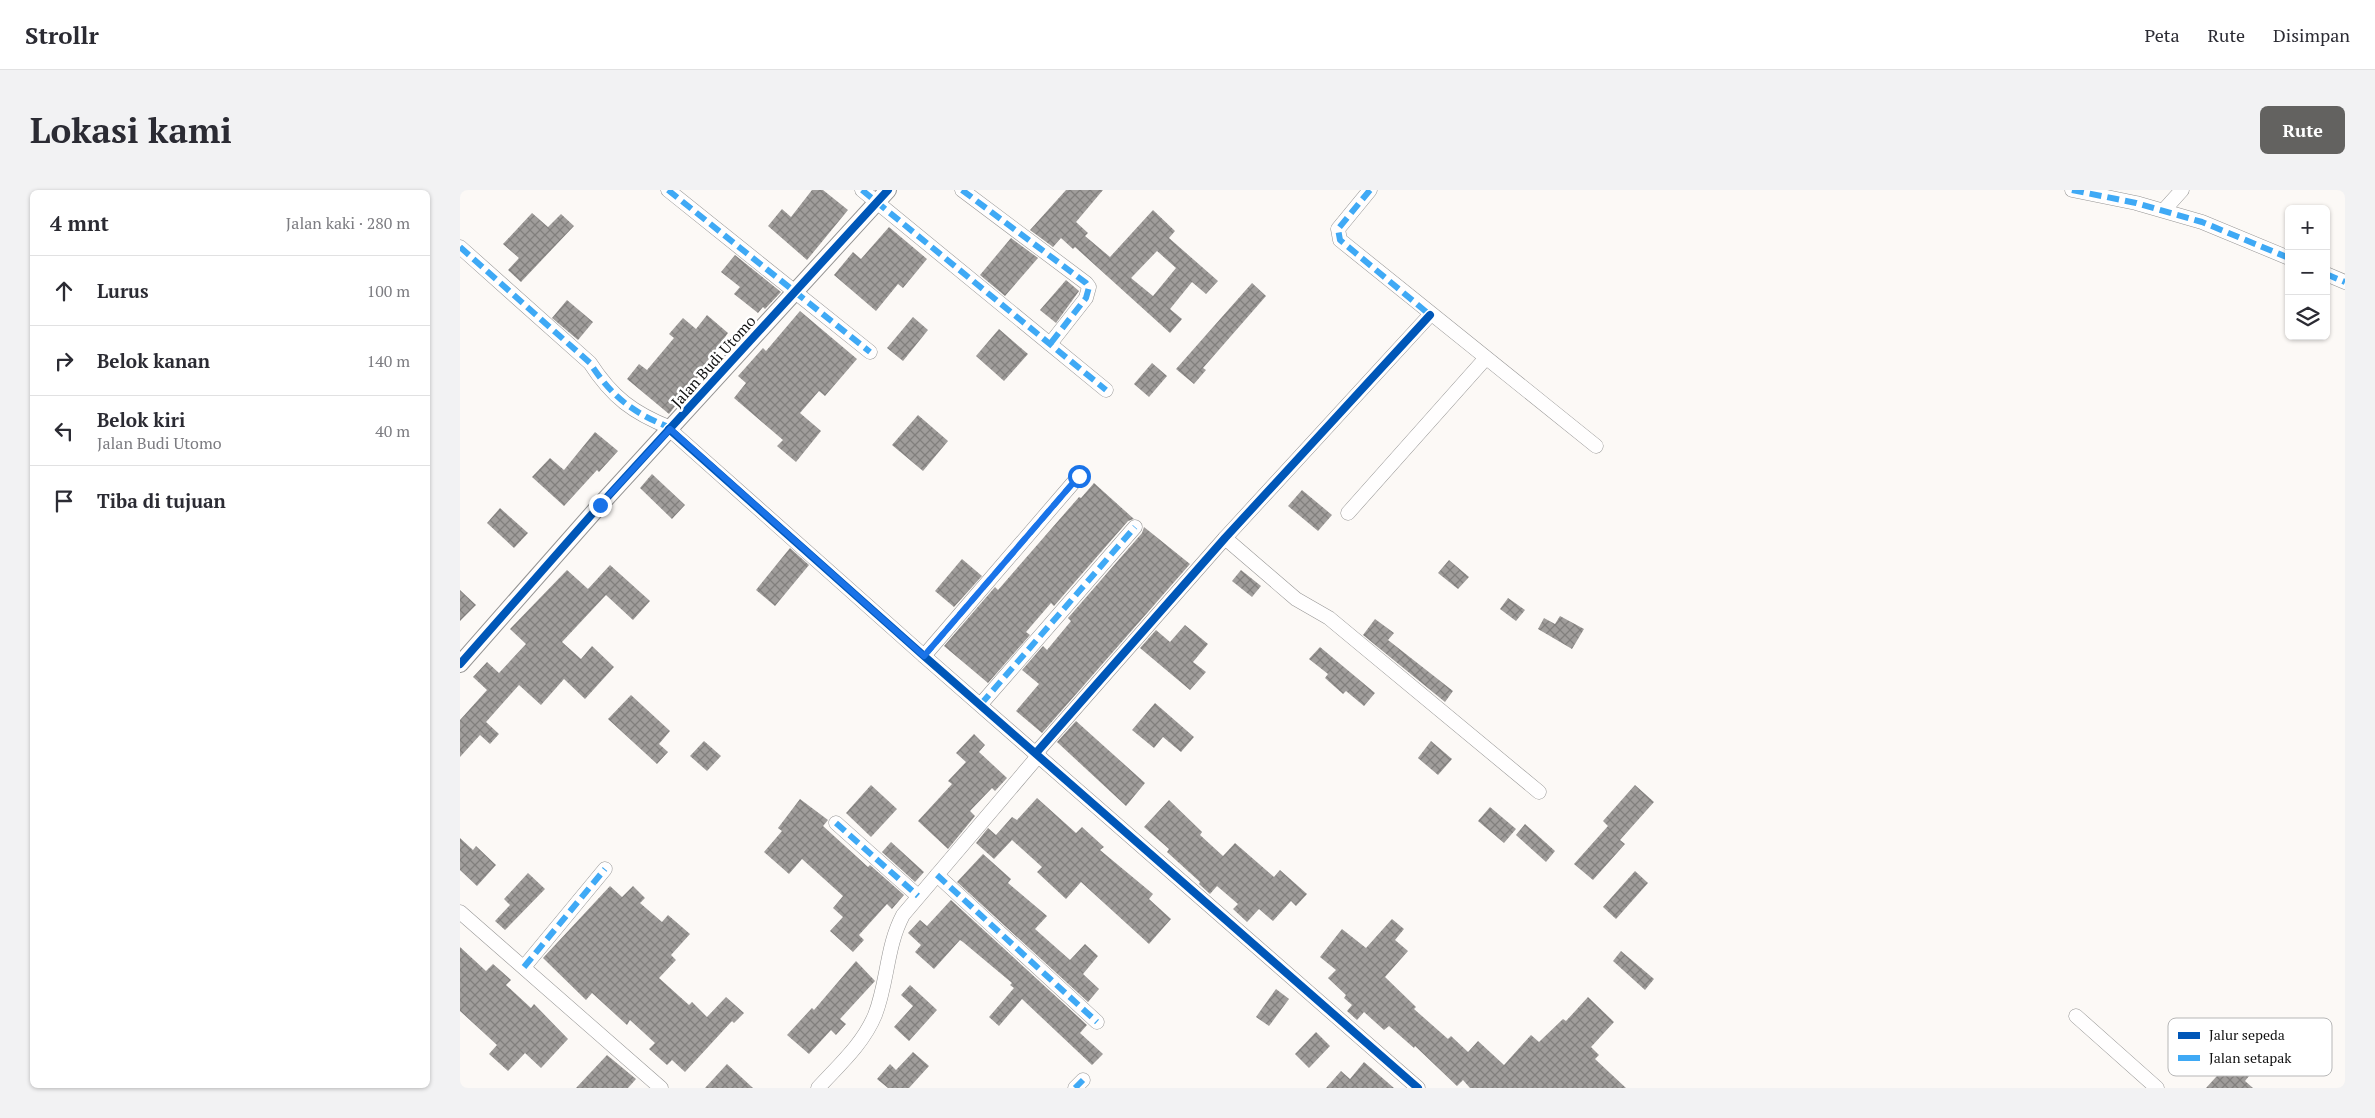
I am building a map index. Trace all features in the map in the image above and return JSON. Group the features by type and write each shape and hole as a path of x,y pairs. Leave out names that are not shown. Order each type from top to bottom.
{"street":[{"path":"668,190 870,352"},
{"path":"862,190 882,196 1050,344 1106,390"},
{"path":"962,190 1026,236 1089,287 1086,298 1050,344"},
{"path":"1370,190 1338,229 1337,234 1340,240 1485,359 1596,446"},
{"path":"2072,190 2164,210 2202,222 2285,256"},
{"path":"2164,210 2182,190"},
{"name":"Jalan Budi Utomo","path":"460,664 670,428 882,196"},
{"path":"460,247 590,363 602,382 623,403 647,418 670,428 924,656 1418,1088"},
{"path":"2330,276 2345,282"},
{"path":"818,1088 863,1040 870,1027 876,1013 893,933 903,915 918,896 1037,754 1225,538 1430,314"},
{"path":"1348,513 1485,359"},
{"path":"924,656 1079,476"},
{"path":"981,704 1136,527"},
{"path":"1225,538 1296,599 1329,618 1539,792"},
{"path":"836,823 918,896"},
{"path":"524,967 605,869"},
{"path":"937,875 1097,1022"},
{"path":"460,912 661,1088"},
{"path":"2076,1016 2156,1088"}],"building":[{"path":"812,190 823,190 848,210 807,260 768,226 782,209 791,217"},
{"path":"1066,190 1103,190 1076,222 1088,233 1085,236 1110,257 1153,210 1175,231 1169,238 1218,281 1206,294 1192,282 1170,309 1182,319 1170,333 1075,247 1073,249 1061,238 1053,247 1030,230","holes":["1157,251 1176,268 1153,296 1131,278"]},
{"path":"532,213 548,227 561,214 574,226 521,282 508,270 519,258 503,244"},
{"path":"889,227 927,259 903,288 898,284 876,311 834,275 853,252 861,259"},
{"path":"1011,238 1038,258 1005,296 980,275"},
{"path":"735,255 781,292 765,309 763,307 758,313 734,294 740,287 721,272"},
{"path":"1066,280 1079,291 1056,323 1040,310"},
{"path":"1252,283 1266,296 1203,368 1206,370 1194,384 1176,369"},
{"path":"567,300 593,322 578,340 552,318"},
{"path":"800,311 857,359 825,396 819,391 800,413 821,431 796,462 777,446 783,440 734,398 746,383 738,376 763,348 766,351"},
{"path":"707,315 728,333 703,367 705,368 669,414 627,379 639,364 647,370 674,338 669,334 683,318 696,329"},
{"path":"913,317 928,330 903,361 887,348"},
{"path":"999,329 1028,354 1004,381 976,356"},
{"path":"1152,363 1167,376 1149,397 1134,384"},
{"path":"918,415 948,441 923,471 892,445"},
{"path":"595,432 618,451 599,472 597,470 564,506 532,477 550,458 564,470"},
{"path":"652,474 685,505 672,519 640,488"},
{"path":"1094,483 1134,519 1128,521 1054,606 1051,603 1026,632 1030,635 988,683 944,646 995,587 998,590 1079,497 1081,498"},
{"path":"1302,490 1332,515 1318,531 1288,506"},
{"path":"500,508 528,533 514,548 487,523"},
{"path":"1144,527 1190,564 1042,733 1016,711 1039,684 1022,670 1043,646 1047,650 1071,621 1068,618 1142,533"},
{"path":"790,548 809,565 775,606 756,590"},
{"path":"962,559 982,576 954,607 935,591"},
{"path":"1449,560 1469,577 1458,589 1438,573"},
{"path":"610,565 650,601 633,620 606,595 562,642 581,659 592,646 614,667 585,699 564,679 541,705 519,685 486,722 499,734 490,744 480,735 460,757 460,720 487,690 473,677 487,662 499,673 526,644 510,629 567,570 588,589"},
{"path":"1241,570 1261,586 1252,597 1232,581"},
{"path":"460,590 476,605 460,621"},
{"path":"1508,598 1525,610 1516,621 1500,609"},
{"path":"1560,616 1584,629 1572,649 1538,629 1544,618 1555,624"},
{"path":"1375,619 1394,633 1388,640 1453,691 1445,702 1363,635"},
{"path":"1185,625 1208,644 1193,662 1206,672 1190,690 1140,648 1156,630 1170,642"},
{"path":"1320,647 1375,693 1364,706 1346,691 1343,694 1325,678 1328,674 1309,659"},
{"path":"631,695 670,731 659,744 668,752 657,764 608,719"},
{"path":"1155,703 1194,737 1181,752 1163,737 1154,748 1132,730"},
{"path":"1076,721 1145,783 1126,806 1057,742"},
{"path":"974,734 985,745 979,752 1007,778 995,791 992,788 970,811 975,816 948,849 918,821 952,784 948,781 966,762 956,753"},
{"path":"704,741 721,756 707,771 690,756"},
{"path":"1431,741 1452,759 1438,775 1418,758"},
{"path":"871,785 897,809 871,837 846,813"},
{"path":"1635,785 1654,802 1620,840 1625,844 1593,880 1574,864 1608,826 1603,821"},
{"path":"1037,798 1076,833 1082,827 1104,847 1100,850 1153,894 1149,899 1171,919 1149,944 1081,882 1066,899 1037,872 1042,867 1012,840 994,859 976,843 988,828 996,835 1012,817 1017,820"},
{"path":"800,799 828,820 823,826 868,867 870,865 904,895 892,909 887,904 859,935 864,940 853,952 830,931 843,917 833,908 843,896 802,859 789,874 764,852 782,831 778,828"},
{"path":"1169,800 1202,832 1200,835 1223,856 1235,843 1274,877 1280,870 1307,894 1296,906 1291,901 1273,921 1259,909 1247,922 1233,909 1238,904 1217,886 1210,894 1199,884 1200,882 1167,852 1169,849 1144,827"},
{"path":"1490,807 1516,829 1504,843 1478,821"},
{"path":"1525,824 1555,851 1546,862 1516,835"},
{"path":"460,838 473,850 476,846 496,865 477,886 460,870"},
{"path":"891,842 924,872 915,882 882,852"},
{"path":"983,854 1011,879 1008,883 1047,916 1035,929 1070,960 1085,944 1098,956 1083,974 1099,989 1088,1002 957,882"},
{"path":"1635,871 1648,883 1616,919 1603,907"},
{"path":"528,873 545,889 505,930 495,921 510,905 504,899"},
{"path":"610,886 622,897 633,886 645,898 640,903 662,922 668,915 690,934 671,955 676,960 659,978 689,1005 692,1002 707,1017 726,997 744,1013 734,1023 732,1021 685,1072 672,1060 667,1065 649,1049 655,1043 630,1020 627,1025 592,993 586,1000 543,958"},
{"path":"951,900 1087,1025 1080,1033 1103,1054 1092,1065 1022,999 999,1026 989,1017 1014,988 1010,985 1012,983 960,940 934,969 915,952 921,945 908,933 920,920 927,926"},
{"path":"1392,919 1404,929 1395,940 1408,951 1385,977 1416,1007 1414,1009 1448,1039 1451,1036 1468,1052 1478,1041 1504,1065 1531,1035 1539,1042 1563,1019 1566,1021 1588,997 1614,1022 1591,1047 1599,1055 1595,1059 1626,1088 1470,1088 1463,1080 1457,1086 1415,1046 1414,1048 1389,1026 1384,1030 1364,1012 1357,1020 1347,1011 1352,1005 1344,998 1346,995 1328,978 1336,970 1320,957 1342,929 1366,948"},
{"path":"460,947 486,971 493,964 511,980 506,985 531,1008 534,1004 568,1039 541,1068 525,1053 508,1071 489,1054 497,1045 460,1011"},
{"path":"1621,951 1654,979 1645,990 1613,961"},
{"path":"856,961 875,981 840,1019 846,1024 836,1035 831,1030 809,1054 787,1035 812,1008 814,1010"},
{"path":"910,985 937,1010 909,1041 894,1027 913,1006 901,995"},
{"path":"1276,989 1289,999 1269,1026 1256,1017"},
{"path":"1316,1032 1330,1046 1309,1068 1295,1054"},
{"path":"913,1052 929,1066 909,1088 888,1088 877,1079 890,1064 896,1070"},
{"path":"607,1055 636,1079 628,1088 576,1088"},
{"path":"1364,1062 1394,1088 1326,1088 1341,1071 1350,1079"},
{"path":"727,1064 753,1088 705,1088"},
{"path":"2217,1076 2249,1076 2245,1081 2253,1088 2206,1088"}],"marked path":[{"path":"668,190 870,352"},
{"path":"862,190 1106,390"},
{"path":"962,190 1089,287 1086,298 1050,344"},
{"path":"1370,190 1338,229 1340,240 1430,315"},
{"path":"2072,190 2136,203 2202,222 2285,256"},
{"path":"460,247 590,363 598,375 624,403 645,416 671,428"},
{"path":"2330,276 2345,282"},
{"path":"924,656 1079,476"},
{"path":"981,704 1135,527"},
{"path":"836,823 918,896"},
{"path":"524,967 605,869"},
{"path":"937,875 1097,1022"},
{"path":"1075,1088 1083,1080"}],"cycle path":[{"path":"460,664 600,505 888,190"},
{"path":"1036,753 1225,538 1430,315"},
{"path":"669,429 924,656 1418,1088"}],"route":[{"path":"600,505 670,429 924,656 1079,476"}]}
